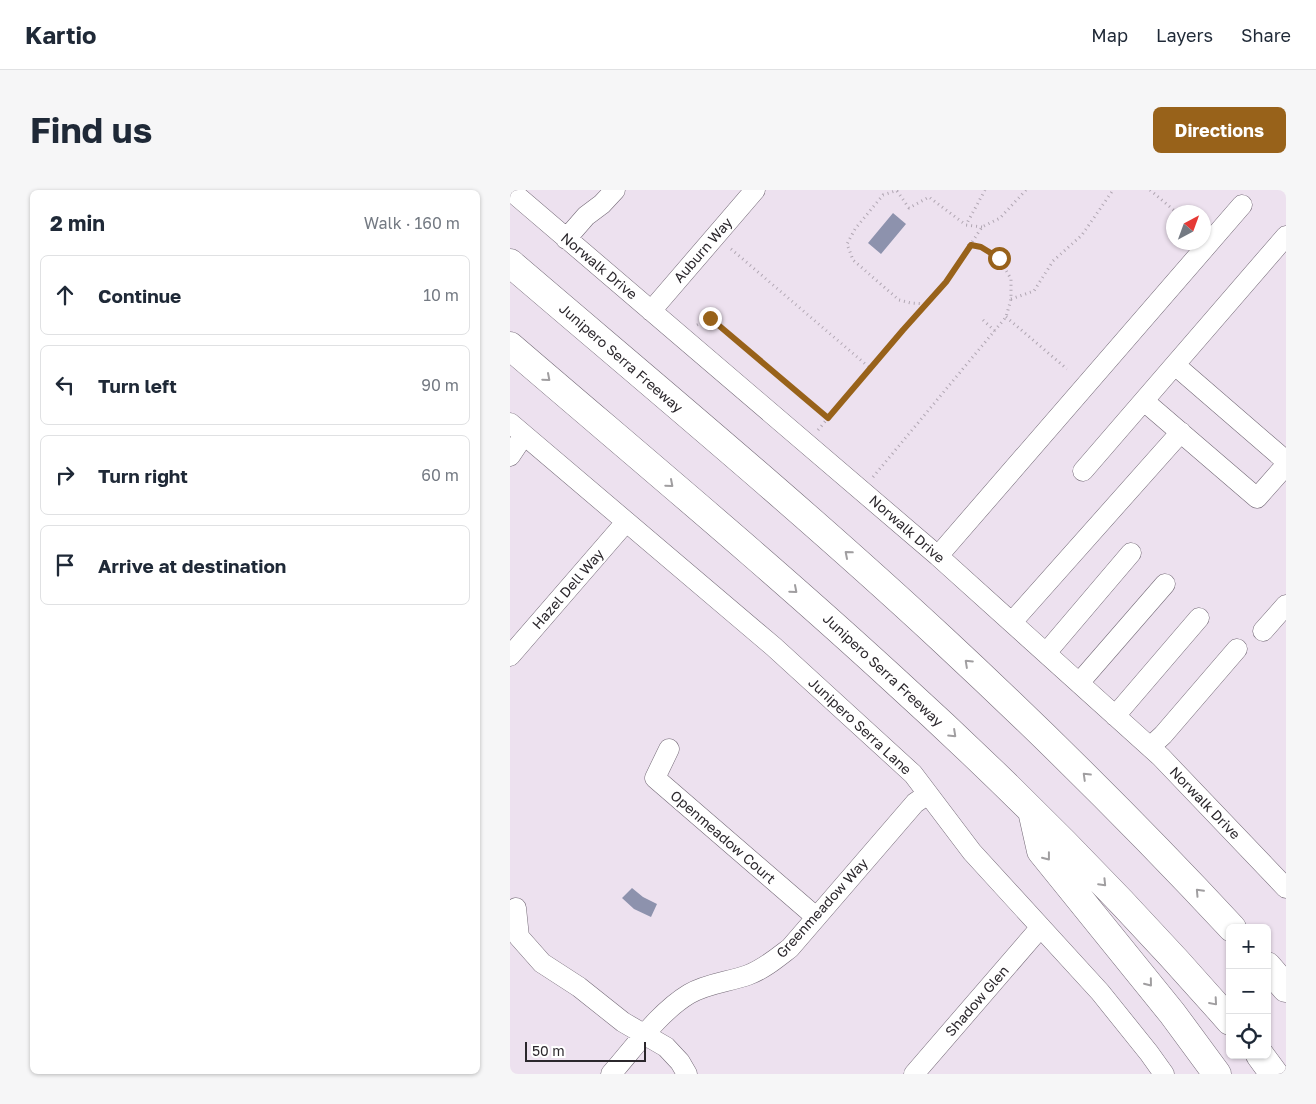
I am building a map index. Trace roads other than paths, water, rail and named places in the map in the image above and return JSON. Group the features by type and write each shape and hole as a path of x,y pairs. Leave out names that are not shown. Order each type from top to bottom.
{"highway":[{"name":"Junipero Serra Freeway","path":"510,264 790,503 941,638 1105,795 1228,924"},
{"name":"Junipero Serra Freeway","path":"510,346 821,614 900,685 1032,811 1118,898 1226,1017"},
{"path":"1032,811 1041,851 1172,1013 1217,1074"},
{"path":"1271,958 1286,964"},
{"path":"1270,969 1286,988"},
{"path":"1263,1059 1274,1074"}],"street":[{"name":"Norwalk Drive","path":"510,190 938,556 1150,748 1282,876"},
{"path":"566,238 586,216 602,204 615,190"},
{"name":"Auburn Way","path":"651,311 755,190"},
{"path":"938,556 1242,205"},
{"path":"1083,471 1286,236"},
{"path":"1175,365 1286,461"},
{"path":"1144,400 1257,498 1286,465"},
{"path":"510,456 517,429"},
{"name":"Junipero Serra Lane","path":"517,429 774,647 913,774 972,852 1100,992 1150,1053 1164,1074"},
{"path":"1012,622 1181,432"},
{"name":"Hazel Dell Way","path":"510,656 626,522"},
{"path":"1046,653 1131,553"},
{"path":"1079,683 1165,584"},
{"path":"1263,631 1286,605"},
{"path":"1115,716 1198,618"},
{"path":"1150,748 1163,736 1237,649"},
{"name":"Openmeadow Court","path":"669,748 655,778 816,917"},
{"name":"Greenmeadow Way","path":"611,1074 644,1035 689,994 715,983 748,975 772,963 790,948 914,803 928,794"},
{"path":"516,908 519,937 542,963 579,987 623,1022 666,1047 688,1074"},
{"name":"Shadow Glen","path":"914,1074 1040,928"}],"water":[{"path":"893,213 906,224 881,254 868,243"},
{"path":"632,888 643,897 657,904 651,917 634,909 622,898"}]}
